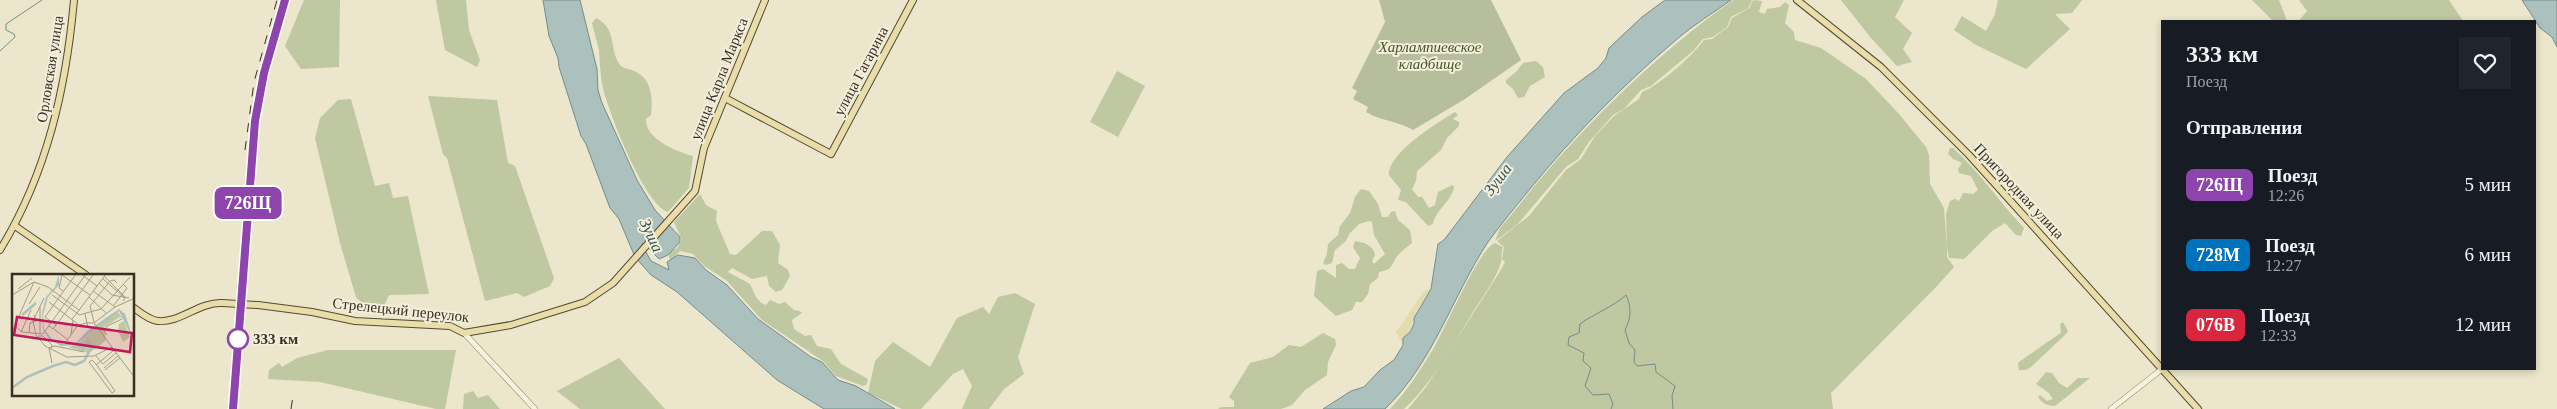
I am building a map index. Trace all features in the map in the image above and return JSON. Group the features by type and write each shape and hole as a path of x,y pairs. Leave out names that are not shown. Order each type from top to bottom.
{"main road":[{"name":"Орловская улица","path":"0,250 15,226 34,186 54,130 61,97 74,0"},
{"name":"улица Карла Маркса","path":"691,197 697,185 704,148 766,0"},
{"name":"улица Гагарина","path":"725,98 831,154 913,0"},
{"name":"Пригородная улица","path":"1797,0 1881,66 1969,155 2161,368"},
{"name":"Стрелецкий переулок","path":"135,309 154,320 165,321 210,303 222,303 293,308 354,321 450,326 464,333 511,325 585,302 613,283 691,197"},
{"path":"15,226 85,274"},
{"name":"Пригородная улица","path":"2163,370 2198,409"}],"street":[{"path":"464,333 535,409"},
{"path":"2111,409 2161,370"}],"green space":[{"path":"304,0 340,0 339,67 301,69 285,46"},
{"path":"436,0 466,0 469,30 480,60 477,67 445,50"},
{"name":"Харлампиевское кладбище","path":"1379,0 1491,0 1521,60 1465,99 1413,130 1371,115 1366,112 1368,107 1353,99 1357,91 1352,88 1385,22"},
{"path":"1733,0 1752,0 1748,8 1731,17 1727,27 1713,37 1703,39 1693,51 1651,86 1641,90 1624,109 1613,115 1589,142 1578,159 1566,167 1517,225 1495,241 1500,228 1539,180 1583,131 1666,52"},
{"path":"1753,0 1762,1 1759,12 1765,14 1767,9 1780,7 1785,2 1789,5 1785,23 1794,32 1795,40 1821,48 1866,79 1899,114 1926,147 1929,155 1930,184 1944,208 1947,247 1946,214 1950,201 1955,199 1959,201 1963,193 1973,194 1978,190 1971,176 1959,173 1958,169 1962,163 1953,159 1948,154 1950,148 1953,148 1972,167 2024,228 2021,236 2016,235 2005,223 1992,231 1964,259 1949,258 1947,248 1947,257 1954,267 1831,393 1833,409 1408,409 1426,387 1505,262 1502,259 1504,247 1497,241 1529,216 1566,170 1581,159 1595,136 1614,116 1639,99 1642,92 1658,83 1675,69 1704,40 1712,39 1728,27 1732,18 1749,8"},
{"path":"1841,0 1904,0 1895,17 1912,33 1903,49 1912,62 1897,66 1871,38"},
{"path":"1998,0 2082,0 2072,13 2055,14 2070,29 2026,69 1976,45 1954,30 1962,16 1986,31 1995,14"},
{"path":"2252,0 2279,0 2287,20 2272,20"},
{"path":"2299,0 2449,0 2462,20 2300,20 2307,11"},
{"path":"596,18 603,22 610,32 615,56 619,64 640,74 648,84 652,109 651,115 646,119 651,133 671,148 693,156 689,188 668,212 659,206 638,175 611,114 602,84 599,50 592,23"},
{"path":"1536,61 1543,67 1545,77 1530,86 1524,97 1518,98 1513,89 1506,83 1506,80 1523,63"},
{"path":"1117,71 1145,86 1118,137 1090,122"},
{"path":"428,96 497,100 508,163 515,166 554,278 550,286 524,297 517,293 485,301 447,158 443,154"},
{"path":"351,99 375,186 389,183 393,198 408,196 429,294 389,295 384,306 364,305 356,297 340,243 315,138 320,118 338,100"},
{"path":"1455,112 1458,115 1453,119 1459,122 1459,126 1447,138 1441,150 1417,171 1416,181 1412,189 1418,197 1422,197 1429,208 1435,205 1438,192 1453,185 1454,188 1449,198 1437,214 1433,224 1428,226 1406,202 1398,200 1401,190 1389,175 1391,166 1396,157 1415,139"},
{"path":"1361,189 1369,191 1378,204 1382,217 1388,217 1391,212 1395,211 1398,220 1410,230 1412,243 1399,254 1390,268 1379,272 1378,278 1370,284 1368,294 1362,302 1356,302 1352,310 1336,316 1314,296 1317,271 1323,269 1336,278 1336,265 1342,263 1349,269 1355,269 1360,258 1353,247 1355,241 1365,243 1373,249 1375,255 1372,261 1374,264 1385,254 1374,235 1372,222 1369,221 1359,224 1350,233 1345,242 1335,250 1332,263 1326,265 1323,263 1327,254 1328,244 1338,235 1340,226 1350,213 1355,197"},
{"path":"700,194 706,205 717,211 716,221 730,254 736,255 762,231 772,231 780,245 778,263 788,270 790,276 782,290 776,292 769,286 767,276 752,279 732,268 728,272 750,284 756,296 763,304 766,305 770,300 779,304 785,302 794,310 800,311 802,313 792,320 794,329 805,336 811,335 817,346 831,349 841,364 868,379 866,385 863,386 836,376 823,361 762,320 726,280 704,266 693,254 680,251 672,260 669,258 669,252 677,248 682,240 674,222"},
{"path":"1495,243 1503,247 1499,269 1450,351 1424,387 1404,409 1390,409 1427,359 1471,274 1488,248"},
{"path":"1015,293 1035,304 1018,357 1024,374 1004,389 989,409 962,409 972,386 963,369 953,374 921,409 902,409 868,393 875,361 893,342 930,367 957,318 983,307 989,314 998,297"},
{"path":"2063,322 2068,331 2066,334 2031,367 2026,370 2019,370 2018,363 2061,333 2060,324"},
{"path":"1323,333 1335,339 1336,345 1328,362 1327,375 1305,390 1292,405 1281,409 1218,409 1221,407 1234,407 1234,401 1229,397 1250,363 1273,357 1289,345 1301,347"},
{"path":"328,350 456,350 445,409 436,409 320,382 268,379 269,370 279,363 282,367 297,358"},
{"path":"619,358 665,409 580,409 557,391"},
{"path":"2046,372 2052,373 2059,383 2067,388 2078,378 2090,378 2055,406 2052,406 2045,404 2038,397 2040,395 2047,401 2053,399 2049,393 2036,384"},
{"path":"473,391 478,398 488,395 500,409 463,409 464,394"}],"sand":[{"path":"1431,289 1415,314 1409,331 1403,338 1403,345 1396,332 1425,290"}],"water":[{"name":"Зуша","path":"543,0 580,0 597,69 598,90 602,103 637,180 655,210 680,237 680,242 668,255 659,259 643,243 642,245 651,261 669,270 667,262 678,255 695,258 706,270 727,285 758,319 811,357 822,362 838,380 856,386 895,409 824,409 777,380 677,292 651,275 635,257 619,219 610,208 586,144 581,136 559,67 558,58 549,36"},
{"name":"Зуша","path":"1665,0 1731,0 1696,24 1656,57 1618,93 1547,169 1488,242 1429,350 1402,391 1385,409 1323,409 1351,391 1364,387 1380,370 1394,360 1403,345 1403,338 1410,332 1414,324 1414,318 1431,289 1438,244 1444,240 1507,157 1564,93 1598,68 1606,58 1609,48 1642,17"},
{"path":"2522,0 2557,0 2557,47 2552,37 2540,28"}],"waterway":[{"path":"0,51 15,37 14,34 6,30 6,24 42,0"},
{"path":"1611,409 1613,404 1609,394 1593,395 1585,386 1591,368 1583,361 1584,353 1568,345 1569,337 1579,333 1580,324 1626,295 1630,313 1625,330 1629,343 1635,350 1634,362 1637,366 1655,364 1656,372 1675,386 1672,396 1673,409"}],"railway":[{"path":"245,150 254,82 277,0"},
{"path":"233,409 255,121 264,73 285,0"},
{"path":"291,409 293,396"}],"train":[{"name":"726Щ","path":"233,409 255,121 264,73 285,0"}],"place":[{"name":"333 км","path":"238,339"}]}
